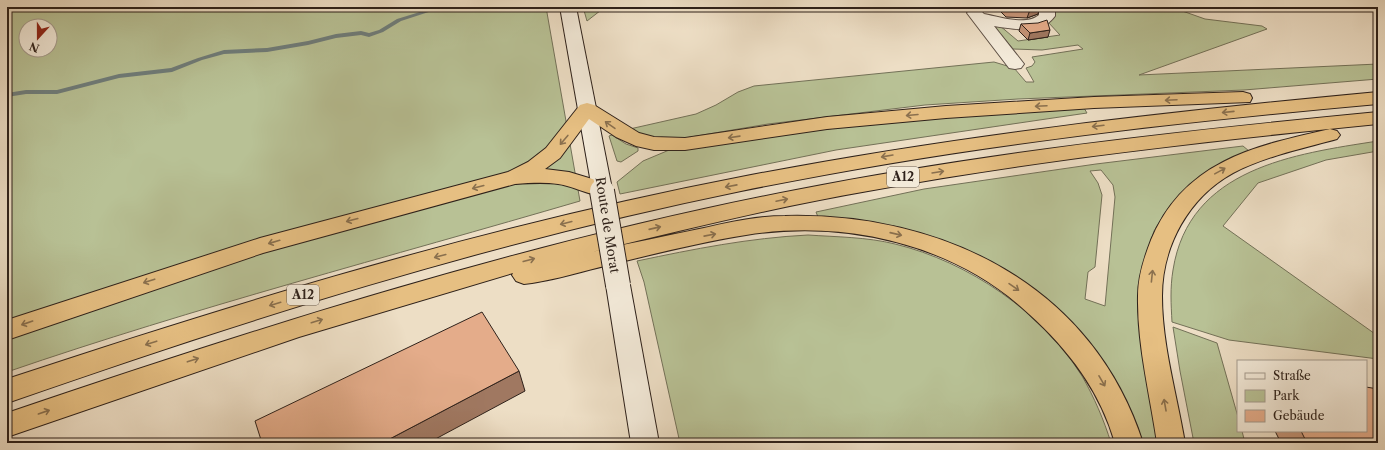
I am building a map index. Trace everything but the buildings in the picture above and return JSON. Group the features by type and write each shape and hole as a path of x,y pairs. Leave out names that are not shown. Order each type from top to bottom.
{"highway":[{"path":"516,177 534,167 553,153 587,109 621,133 634,140 646,143 686,144 845,121 986,109 1213,98 1378,96"},
{"name":"A12","path":"7,391 195,328 359,279 596,216 726,187 871,159 1004,139 1172,118 1378,96"},
{"name":"A12","path":"7,425 199,359 438,285 630,234 796,198 913,176 1136,144 1378,118"},
{"path":"1171,443 1153,338 1150,301 1154,265 1162,234 1175,211 1197,188 1213,175 1239,161 1288,145 1378,124"},
{"path":"7,330 150,281 311,231 516,177 544,175 560,176 602,189"},
{"path":"438,285 532,274 647,247 753,226 802,223 858,227 896,234 932,244 962,256 993,273 1031,299 1073,340 1101,378 1124,422 1130,443"}],"main road":[{"name":"Route de Morat","path":"568,7 602,189 645,443"},
{"path":"975,12 1003,23 1025,24 1043,20 1047,16 1046,7"},
{"path":"975,12 1015,64"}],"green space":[{"path":"7,7 546,7 580,201 221,304 78,348 7,372"},
{"path":"583,7 605,7 587,21"},
{"path":"1051,7 1171,7 1205,19 1262,26 1267,29 1139,75 1378,64 1378,79 1244,90 1018,99 925,105 768,124 673,140 612,133 696,114 716,105 738,92 754,86 994,62 1014,68 1026,82 1034,82 1026,68 1032,66 1035,62 1032,57 1083,49 1078,45 1042,50 1013,49 993,25 999,25 1018,41 1060,35 1048,22"},
{"path":"1084,108 1087,113 836,150 620,194 617,182 643,161 674,148 925,117"},
{"path":"612,135 626,144 638,148 638,151 621,162 617,161 609,136"},
{"path":"1378,141 1378,151 1326,160 1258,183 1223,226 1378,336 1378,359 1229,340 1172,322 1172,277 1183,236 1200,209 1223,188 1250,172 1280,161 1313,152"},
{"path":"1243,146 1249,151 1207,171 1185,189 1168,208 1154,231 1144,262 1161,443 1143,443 1137,425 1113,379 964,250 931,237 894,226 818,217 816,212 924,189 1096,164","holes":["1101,170 1113,185 1115,197 1105,306 1085,299 1088,272 1095,267 1102,195 1098,183 1090,171"]},
{"path":"808,235 874,240 923,252 950,263 1001,293 1025,311 1066,353 1091,392 1111,443 680,443 644,282 637,261 743,241"},
{"path":"1173,327 1217,343 1237,413 1237,432 1242,432 1245,443 1194,443"}],"waterway":[{"path":"7,95 26,92 57,92 119,76 172,70 200,59 224,52 267,50 308,43 336,36 361,33 369,35 381,31 399,20 441,7"}]}
